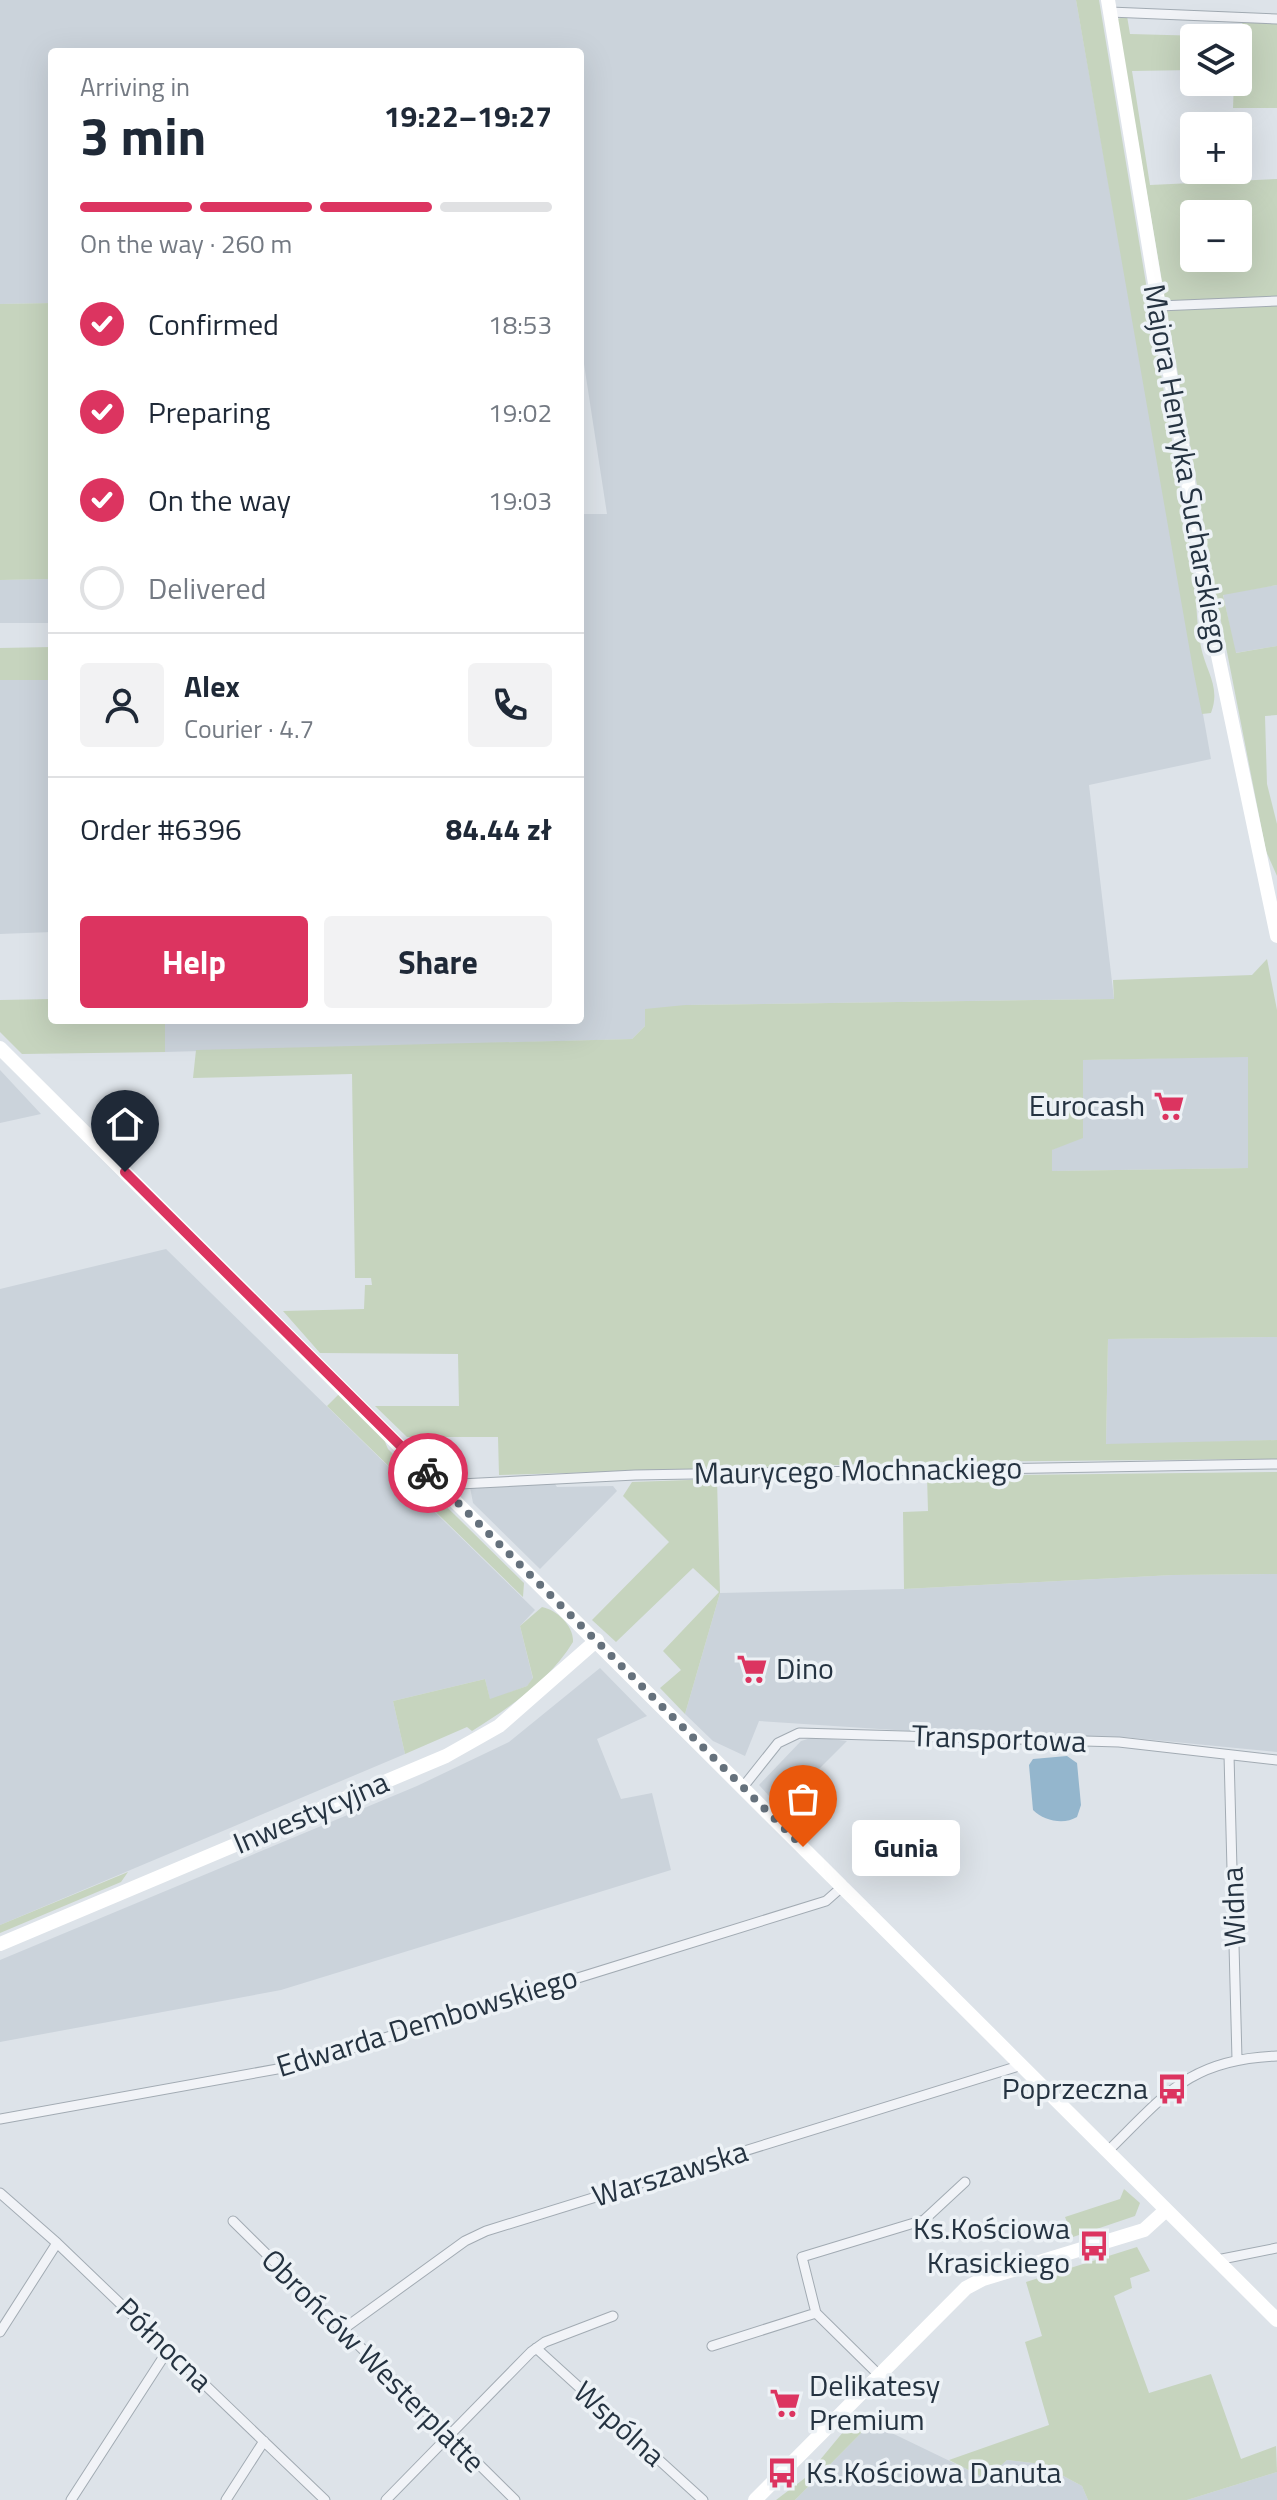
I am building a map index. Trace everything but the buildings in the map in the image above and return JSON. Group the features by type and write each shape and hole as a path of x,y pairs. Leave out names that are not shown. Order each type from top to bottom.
{"street":[{"path":"1109,6 1277,19"},
{"name":"Majora Henryka Sucharskiego","path":"1109,6 1212,627 1277,936"},
{"path":"1159,306 1277,301"},
{"path":"0,1048 1277,2320"},
{"name":"Maurycego Mochnackiego","path":"440,1485 635,1475 1277,1464"},
{"name":"Inwestycyjna","path":"0,1944 446,1756 499,1726 556,1680 597,1640"},
{"name":"Transportowa","path":"743,1787 778,1743 799,1733 1119,1742 1277,1760"},
{"name":"Widna","path":"1229,1755 1237,2059"},
{"name":"Edwarda Dembowskiego","path":"0,2119 294,2066 826,1901 843,1886"},
{"path":"1108,2151 1172,2089 1210,2066 1237,2059 1277,2056"},
{"name":"Warszawska","path":"342,2330 465,2241 486,2231 1022,2065"},
{"path":"879,2375 816,2313 802,2257 924,2220 965,2182"},
{"name":"Północna","path":"0,2193 57,2243 325,2500"},
{"path":"755,2500 958,2293 973,2283 1144,2230 1166,2210"},
{"name":"Obrońców Westerplatte","path":"233,2221 515,2500"},
{"path":"0,2332 57,2243"},
{"path":"1217,2260 1277,2248"},
{"path":"712,2346 816,2313"},
{"path":"386,2500 536,2348 613,2316"},
{"name":"Wspólna","path":"536,2348 703,2500"},
{"path":"71,2500 168,2350"},
{"path":"226,2500 264,2441"}],"shaded area":[{"path":"0,0 1076,0 1211,759 1089,785 1114,999 685,1005 645,1026 632,1039 165,1052 165,1024 584,1024 584,514 607,514 584,364 584,48 48,48 48,303 0,304"},
{"path":"48,579 48,623 0,623 0,580"},
{"path":"1277,585 1277,646 1235,653 1223,594"},
{"path":"0,680 48,680 48,932 0,934"},
{"path":"1248,1056 1249,1168 1052,1171 1051,1150 1083,1137 1083,1060"},
{"path":"0,1070 41,1114 0,1123"},
{"path":"166,1249 535,1610 520,1626 533,1679 527,1686 490,1700 485,1679 393,1701 405,1754 0,1925 0,1289"},
{"path":"1277,1337 1277,1440 1106,1445 1108,1339"},
{"path":"555,1484 557,1487 613,1486 617,1491 540,1569 473,1503 470,1487"},
{"path":"1277,1574 1277,1752 1123,1737 910,1731 759,1721 745,1756 713,1741 685,1714 720,1593 904,1589 1173,1575"},
{"path":"600,1668 647,1716 597,1739 621,1799 652,1793 671,1870 281,1990 0,2042 0,1960 417,1786 509,1742"},
{"path":"814,1737 847,1741 780,1808 759,1785 801,1741"},
{"path":"871,2423 985,2478 1007,2460 1041,2464 1082,2486 1088,2500 795,2500"},
{"path":"1277,2472 1277,2500 1187,2500"}],"green space":[{"path":"1076,0 1099,0 1196,585 1200,639 1214,687 1211,713 1202,714 1193,669"},
{"path":"1127,16 1130,34 1180,35 1180,70 1132,71 1150,185 1252,184 1252,180 1277,179 1277,585 1223,595 1236,653 1277,646 1277,715 1265,716 1267,784 1277,824 1277,876 1266,851 1216,596 1117,19"},
{"path":"1243,18 1277,21 1277,108 1233,108 1233,96 1252,96 1252,24 1242,24"},
{"path":"48,303 48,579 0,580 0,304"},
{"path":"48,647 48,680 0,680 0,648"},
{"path":"1267,959 1277,1010 1277,1337 1108,1339 1106,1444 1277,1440 1277,1459 944,1462 499,1475 498,1437 407,1437 375,1406 459,1406 458,1354 320,1353 283,1311 364,1309 365,1285 372,1285 371,1278 355,1278 352,1074 193,1078 196,1050 632,1039 645,1026 645,1009 685,1005 1114,999 1113,980 1252,975","holes":["1248,1057 1248,1168 1052,1171 1052,1150 1083,1138 1083,1060"]},
{"path":"48,999 48,1024 165,1024 165,1052 22,1054 0,1032 0,1000"},
{"path":"339,1394 383,1437 388,1449 524,1583 523,1597 327,1406"},
{"path":"1277,1472 1277,1574 1173,1575 904,1589 903,1512 928,1511 927,1476"},
{"path":"717,1479 720,1593 685,1714 660,1688 681,1670 663,1651 719,1592 693,1568 616,1642 592,1620 669,1542 623,1496 632,1482"},
{"path":"542,1607 564,1620 573,1636 573,1642 553,1669 514,1703 472,1731 467,1727 405,1754 393,1701 485,1679 490,1699 527,1686 533,1678 520,1626"},
{"path":"128,1872 121,1882 0,1933 0,1925"},
{"path":"1124,2189 1140,2203 1135,2216 1073,2237 1065,2217 1120,2199"},
{"path":"1137,2247 1150,2271 1130,2278 1132,2288 1114,2296 1149,2393 1211,2374 1241,2459 1276,2446 1277,2472 1187,2500 1088,2500 1082,2486 1041,2464 1007,2460 986,2479 949,2460 1049,2425 1025,2342 1042,2336 1026,2282"},
{"path":"858,2414 871,2423 795,2500 776,2500 805,2478"}],"water":[{"path":"1067,1756 1077,1763 1081,1805 1077,1817 1054,1821 1033,1810 1029,1765 1033,1759"}],"way so far":[{"path":"428,1473 803,1847"}],"place":[{"name":"Eurocash","path":"1169,1106"},
{"name":"Dino","path":"752,1669"},
{"name":"Gunia","path":"803,1847"},
{"name":"Poprzeczna","path":"1172,2089"},
{"name":"Ks.Kościowa Krasickiego","path":"1094,2246"},
{"name":"Delikatesy Premium","path":"785,2403"},
{"name":"Ks.Kościowa Danuta","path":"782,2473"}],"route":[{"path":"125,1172 428,1473"}]}
